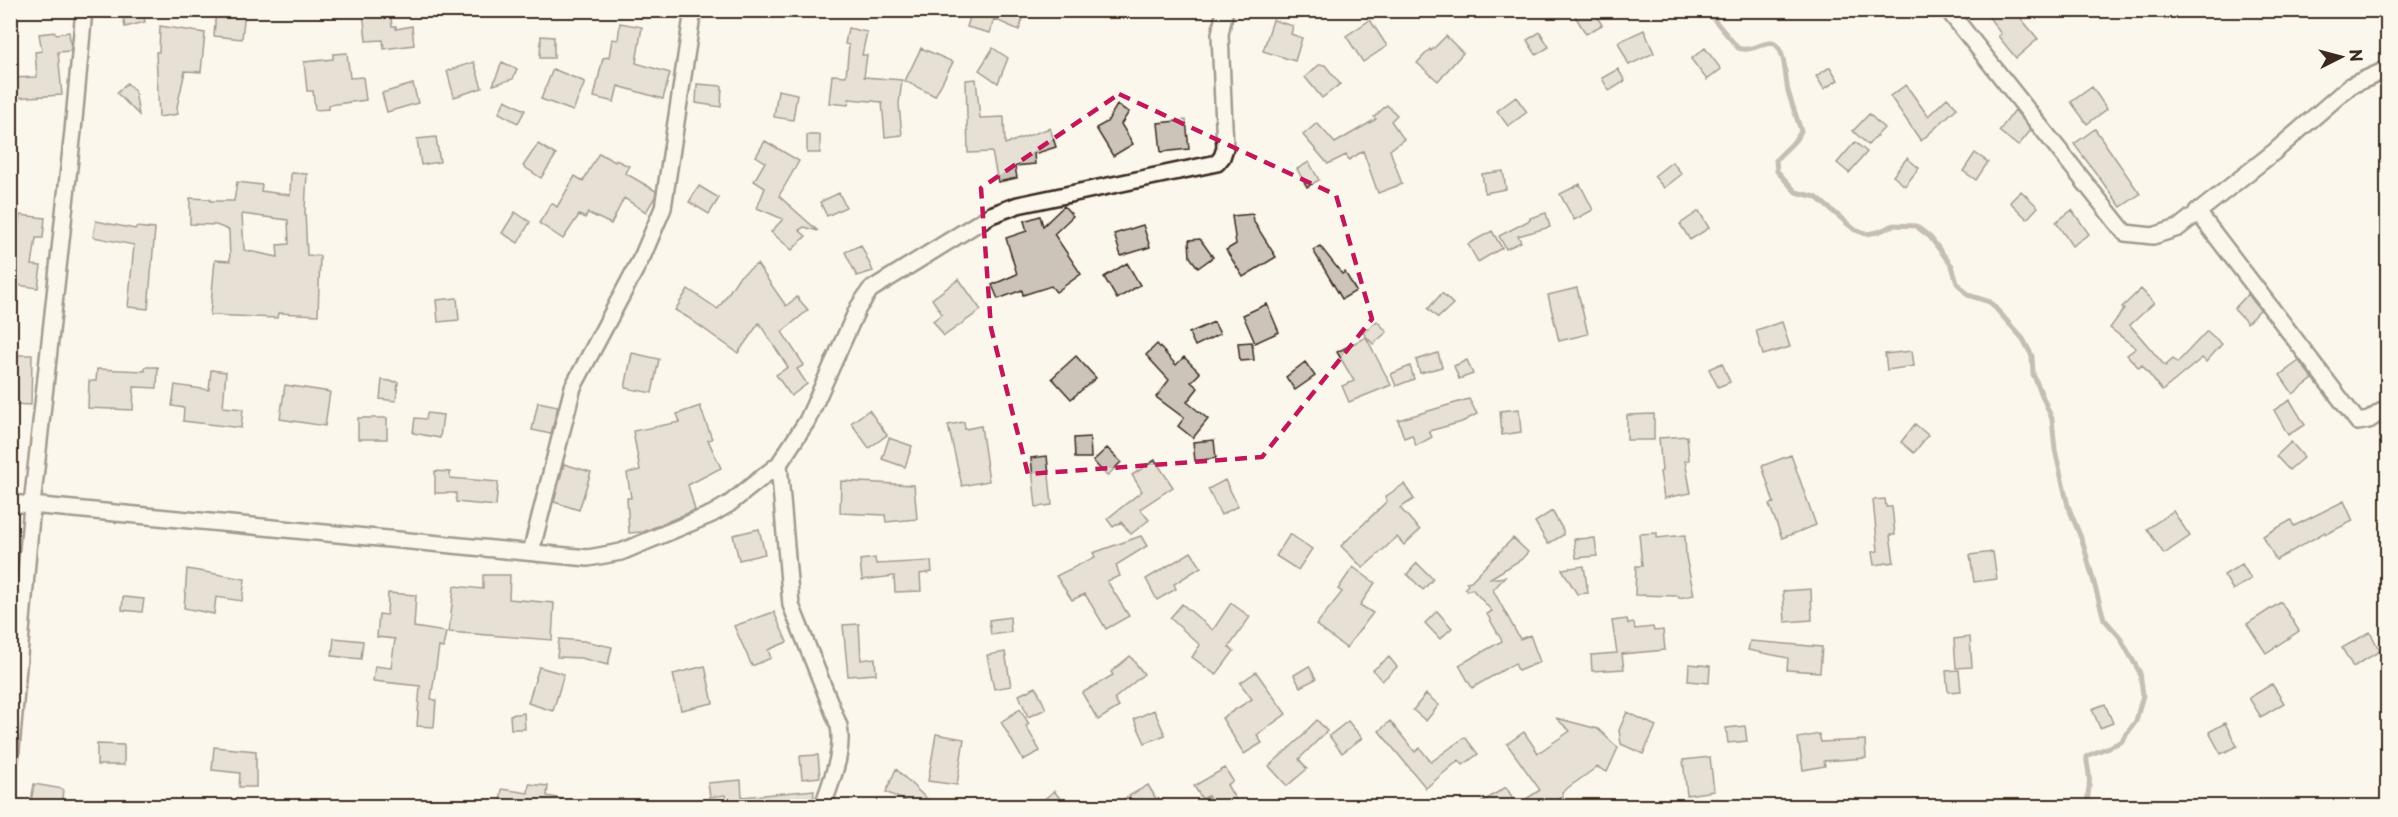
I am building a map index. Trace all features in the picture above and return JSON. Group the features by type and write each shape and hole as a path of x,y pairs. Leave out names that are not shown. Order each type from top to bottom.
{"street":[{"path":"10,760 32,505 84,10"},
{"path":"531,552 573,387 643,255 663,208 693,10"},
{"path":"10,503 588,558 621,552 722,509 779,464 807,422 858,308 870,290 1003,210 1134,179 1217,163 1225,148 1220,34 1225,10"},
{"path":"1948,10 2125,233 2153,236 2178,228 2274,152 2350,86 2388,69"},
{"path":"2197,211 2358,422 2369,420 2388,407"},
{"path":"779,464 791,605 839,726 841,739 840,752 823,807"}],"highlighted area":[{"path":"1119,94 1336,195 1372,319 1262,457 1028,474 991,328 981,188"}],"building":[{"path":"122,10 142,10 145,22 125,27"},
{"path":"216,10 245,10 242,39 214,36"},
{"path":"363,10 390,10 392,26 396,26 396,29 412,26 414,45 384,49 383,40 366,41"},
{"path":"972,10 1012,10 1024,16 1019,30 994,19 990,33 967,27"},
{"path":"1584,10 1593,10 1602,25 1586,34 1575,16"},
{"path":"1984,10 2014,10 2038,39 2016,58 1998,36 2001,34"},
{"path":"1273,20 1293,26 1291,34 1302,38 1295,61 1263,51"},
{"path":"1370,20 1387,46 1363,62 1346,36"},
{"path":"620,23 642,27 636,63 670,73 663,99 618,86 614,102 594,97 603,58 609,57 612,39 618,40"},
{"path":"160,26 205,33 201,72 185,71 177,107 178,114 159,117 156,52 159,52"},
{"path":"848,28 867,32 862,55 867,55 864,77 902,80 899,104 902,135 885,137 882,102 849,99 848,105 829,103 832,75 846,76 849,45 845,44"},
{"path":"1644,30 1654,53 1629,65 1618,42"},
{"path":"55,32 56,34 69,32 71,48 70,51 58,52 62,95 12,98 11,78 37,77 35,52 42,51 39,34"},
{"path":"1540,32 1549,47 1536,55 1527,40"},
{"path":"541,36 554,37 554,58 540,58"},
{"path":"1446,36 1463,53 1438,81 1417,63"},
{"path":"921,48 953,62 935,96 905,81"},
{"path":"993,48 1008,58 998,83 979,70"},
{"path":"1705,48 1721,69 1707,80 1691,59"},
{"path":"347,53 350,78 363,77 366,100 329,105 329,109 315,110 313,91 307,91 304,62 333,59 333,54"},
{"path":"474,62 482,88 454,97 447,71"},
{"path":"502,62 517,69 513,79 493,85"},
{"path":"1319,65 1325,65 1340,84 1322,98 1305,77"},
{"path":"1830,67 1838,80 1824,89 1816,76"},
{"path":"553,69 585,82 573,111 541,99"},
{"path":"1618,69 1625,81 1609,91 1602,78"},
{"path":"976,79 980,118 1004,117 1005,144 1050,128 1056,147 1034,154 1035,164 1015,166 1017,178 998,182 992,152 968,153 966,80"},
{"path":"127,83 135,91 139,115 117,93"},
{"path":"413,84 418,103 387,112 382,93"},
{"path":"697,84 722,86 721,107 696,103"},
{"path":"1906,85 1928,116 1947,98 1957,108 1921,141 1890,96"},
{"path":"2092,87 2107,109 2087,124 2071,102"},
{"path":"778,90 797,94 793,120 774,117"},
{"path":"1516,97 1527,112 1508,126 1497,111"},
{"path":"505,100 525,110 518,123 499,113"},
{"path":"1117,105 1129,112 1121,124 1133,144 1113,156 1096,128 1107,122"},
{"path":"1387,105 1397,115 1391,121 1404,139 1390,150 1402,184 1378,193 1363,151 1349,160 1346,155 1328,164 1303,135 1317,123 1335,143 1376,119 1374,117"},
{"path":"2015,110 2031,130 2018,146 1999,131"},
{"path":"1869,114 1884,128 1868,145 1853,131"},
{"path":"1186,120 1189,149 1161,152 1158,123"},
{"path":"2095,129 2140,194 2121,207 2074,144"},
{"path":"807,135 820,135 820,153 807,153"},
{"path":"436,137 440,162 421,165 417,139"},
{"path":"765,141 799,161 779,196 818,231 804,227 799,230 806,236 792,250 771,232 783,219 757,208 765,188 754,181 765,162 756,156"},
{"path":"1855,142 1867,152 1849,173 1837,163"},
{"path":"538,144 556,155 541,178 523,166"},
{"path":"599,153 615,162 616,160 629,166 625,173 656,191 655,197 646,212 624,198 611,224 588,213 585,218 579,215 563,239 539,223 552,203 557,207 575,176 583,181"},
{"path":"1975,153 1988,162 1976,180 1963,171"},
{"path":"1907,158 1919,168 1905,186 1893,176"},
{"path":"1309,162 1319,180 1307,187 1297,169"},
{"path":"1672,162 1682,174 1664,188 1654,176"},
{"path":"1503,171 1506,189 1485,193 1482,174"},
{"path":"291,173 307,174 305,210 307,255 320,256 318,315 278,313 277,318 210,315 215,260 230,261 229,230 216,225 190,224 190,198 234,201 237,182 262,185 261,191 290,195","holes":["242,214 288,220 289,244 277,245 278,257 244,250"]},
{"path":"1580,184 1593,210 1574,220 1560,194"},
{"path":"699,186 719,198 709,214 689,202"},
{"path":"2021,191 2038,207 2027,219 2010,202"},
{"path":"839,193 846,207 827,216 820,202"},
{"path":"1064,206 1073,216 1054,234 1081,274 1056,292 1051,286 1023,295 1022,290 998,299 992,285 1017,274 1006,238 1027,231 1024,221 1040,216 1043,226"},
{"path":"2072,210 2089,234 2072,246 2056,222"},
{"path":"1699,211 1709,228 1690,240 1680,224"},
{"path":"515,212 530,222 518,243 502,233"},
{"path":"1546,213 1550,227 1518,236 1521,242 1506,249 1499,236 1530,218"},
{"path":"1253,214 1254,222 1276,257 1243,277 1226,250 1236,244 1232,216"},
{"path":"20,215 45,218 43,238 36,238 32,265 41,266 38,288 10,284 10,249 15,250"},
{"path":"96,221 135,229 136,227 155,229 148,309 128,307 134,245 93,237"},
{"path":"1143,225 1150,247 1121,256 1114,234"},
{"path":"1492,231 1502,248 1478,262 1468,244"},
{"path":"1200,239 1213,257 1198,268 1190,257 1189,240"},
{"path":"861,245 873,271 857,276 845,252"},
{"path":"1320,246 1342,274 1345,272 1356,291 1342,299 1313,250"},
{"path":"1127,263 1140,285 1117,299 1104,277"},
{"path":"757,264 786,306 797,297 808,310 782,332 804,365 797,369 807,384 791,396 776,375 788,367 759,323 738,353 675,310 688,289 718,309 739,277"},
{"path":"959,279 981,310 944,336 933,321 942,314 932,299"},
{"path":"1577,288 1588,334 1559,341 1548,295"},
{"path":"2141,289 2154,303 2130,325 2165,366 2173,359 2177,363 2207,331 2222,344 2206,362 2202,358 2162,391 2142,365 2139,368 2127,355 2136,348 2110,328 2124,309 2122,307"},
{"path":"1442,293 1453,304 1438,318 1428,309"},
{"path":"2248,294 2260,310 2247,323 2234,309"},
{"path":"457,298 459,320 438,322 436,300"},
{"path":"1267,304 1279,332 1255,343 1243,315"},
{"path":"1377,321 1387,332 1373,344 1363,333"},
{"path":"1214,322 1220,334 1195,346 1189,333"},
{"path":"1782,322 1790,347 1763,355 1756,330"},
{"path":"1366,337 1391,385 1349,402 1342,386 1354,381 1337,352"},
{"path":"1252,342 1254,360 1240,361 1238,343"},
{"path":"1157,344 1176,365 1184,357 1200,373 1191,382 1198,388 1187,402 1208,419 1193,438 1178,426 1184,418 1156,397 1169,380 1146,355"},
{"path":"1912,351 1914,366 1887,370 1885,354"},
{"path":"632,353 659,359 652,393 625,388"},
{"path":"1438,353 1442,367 1420,373 1416,360"},
{"path":"10,355 32,355 31,405 10,404"},
{"path":"1076,356 1096,378 1071,399 1052,378"},
{"path":"1467,360 1473,374 1459,379 1454,366"},
{"path":"2299,361 2313,379 2293,394 2280,375"},
{"path":"1305,362 1315,376 1295,390 1286,377"},
{"path":"1722,363 1730,382 1718,387 1709,369"},
{"path":"1410,366 1414,379 1396,386 1391,374"},
{"path":"145,367 158,367 157,388 134,387 133,410 88,408 89,381 96,381 97,369 145,371"},
{"path":"211,370 226,372 223,407 243,409 241,428 183,421 184,408 172,406 175,385 209,390"},
{"path":"382,380 398,382 396,401 380,399"},
{"path":"285,385 330,392 325,426 280,419"},
{"path":"1469,399 1477,414 1462,422 1429,431 1432,437 1416,446 1412,435 1404,438 1398,420"},
{"path":"2290,400 2305,425 2288,435 2274,410"},
{"path":"538,402 558,406 551,434 532,430"},
{"path":"700,406 712,439 708,440 721,468 688,485 695,510 643,532 629,533 627,498 631,498 627,473 640,470 633,431 680,422 677,414"},
{"path":"1519,409 1521,432 1502,435 1500,411"},
{"path":"869,410 887,435 869,448 851,423"},
{"path":"427,413 443,415 440,438 413,433 415,418 426,419"},
{"path":"1654,414 1654,440 1627,440 1627,415"},
{"path":"358,418 387,418 387,439 358,439"},
{"path":"964,422 965,429 981,426 989,481 962,486 948,425"},
{"path":"1915,424 1928,435 1914,453 1901,442"},
{"path":"1687,436 1689,460 1685,461 1691,493 1664,498 1660,472 1662,471 1659,438"},
{"path":"1090,437 1091,458 1075,458 1074,438"},
{"path":"889,438 912,446 905,467 882,459"},
{"path":"1214,440 1216,458 1195,461 1193,442"},
{"path":"2291,442 2304,457 2289,470 2276,456"},
{"path":"1107,448 1121,462 1107,476 1093,461"},
{"path":"1791,455 1816,525 1782,538 1769,504 1774,503 1762,466"},
{"path":"1047,456 1052,505 1036,507 1031,458"},
{"path":"1155,460 1173,487 1140,509 1149,520 1131,534 1121,522 1113,527 1107,519 1142,491 1132,475"},
{"path":"564,464 591,472 579,510 554,502"},
{"path":"435,471 450,472 450,478 498,482 496,506 456,502 456,493 435,493"},
{"path":"1225,480 1238,506 1221,515 1208,489"},
{"path":"841,481 914,485 917,519 886,522 885,515 840,513"},
{"path":"1404,484 1414,499 1400,508 1420,530 1404,545 1397,537 1363,568 1341,546 1387,501 1385,497"},
{"path":"1885,499 1886,507 1892,507 1895,535 1890,535 1894,562 1874,565 1872,552 1878,551 1873,500"},
{"path":"2344,501 2353,521 2326,534 2325,532 2276,560 2263,536 2291,520 2294,526"},
{"path":"1552,511 1563,530 1563,535 1548,544 1535,522"},
{"path":"2173,511 2190,536 2164,554 2147,529"},
{"path":"759,529 765,554 739,560 733,535"},
{"path":"1657,533 1657,538 1685,535 1686,557 1694,595 1679,598 1679,596 1635,595 1636,566 1642,566 1639,534"},
{"path":"1290,534 1312,549 1298,570 1276,556"},
{"path":"1141,536 1147,546 1116,565 1120,576 1107,581 1129,616 1106,629 1085,594 1072,600 1056,576 1095,557 1093,553"},
{"path":"1513,538 1528,552 1522,559 1489,579 1505,577 1493,590 1520,639 1530,635 1540,662 1518,671 1515,663 1472,688 1459,665 1502,641 1487,614 1492,611 1472,589 1467,591 1466,582 1471,581"},
{"path":"1595,538 1597,556 1576,558 1574,539"},
{"path":"1191,552 1201,567 1174,584 1176,589 1157,600 1146,579"},
{"path":"1993,552 1997,579 1974,582 1970,555"},
{"path":"875,558 876,564 931,561 932,572 920,574 921,591 895,592 894,576 862,580 860,560"},
{"path":"1417,563 1433,579 1423,590 1407,574"},
{"path":"2242,564 2251,579 2233,590 2224,575"},
{"path":"1584,566 1588,593 1577,594 1562,569"},
{"path":"1353,567 1375,583 1360,605 1373,613 1346,648 1316,625 1342,592 1338,589"},
{"path":"187,569 245,579 242,601 216,597 214,614 184,608"},
{"path":"483,575 510,575 509,599 554,603 552,640 449,632 454,586 483,589"},
{"path":"1811,589 1812,620 1785,622 1783,591"},
{"path":"388,593 416,595 414,627 446,632 443,648 439,647 431,699 436,700 434,727 417,726 420,686 373,681 375,666 391,668 395,639 377,637 379,614 387,615"},
{"path":"123,597 144,599 142,612 122,610"},
{"path":"2281,602 2299,631 2266,653 2247,624"},
{"path":"1231,603 1250,617 1229,647 1234,651 1216,675 1192,657 1200,645 1170,618 1182,604 1213,630"},
{"path":"1437,611 1452,628 1440,639 1425,623"},
{"path":"774,612 787,642 768,650 771,658 752,666 734,626"},
{"path":"1010,617 1011,632 991,635 989,620"},
{"path":"1627,619 1628,624 1634,623 1635,629 1653,627 1654,631 1663,630 1665,650 1622,654 1624,669 1592,671 1591,655 1617,653 1612,621"},
{"path":"859,624 861,660 875,658 876,674 848,676 843,625"},
{"path":"2370,632 2380,651 2353,667 2342,648"},
{"path":"1970,637 1972,667 1956,668 1954,639"},
{"path":"334,638 363,641 361,659 332,656"},
{"path":"559,639 612,647 608,665 581,658 557,657"},
{"path":"1750,641 1822,647 1820,672 1787,670 1788,658 1748,650"},
{"path":"1005,652 1011,686 994,689 987,655"},
{"path":"1130,656 1144,674 1114,699 1119,707 1098,720 1082,693 1113,675 1111,672"},
{"path":"1389,657 1397,667 1382,681 1373,670"},
{"path":"1689,664 1710,666 1709,683 1688,681"},
{"path":"705,666 713,703 681,710 673,674"},
{"path":"1309,666 1316,679 1300,687 1294,675"},
{"path":"539,667 564,674 553,711 528,703"},
{"path":"1959,670 1961,691 1948,692 1946,671"},
{"path":"1256,672 1286,714 1257,735 1262,743 1244,754 1222,718 1252,699 1240,683"},
{"path":"2272,684 2284,703 2261,717 2249,698"},
{"path":"1036,687 1046,709 1028,717 1019,695"},
{"path":"1426,694 1439,705 1426,721 1413,710"},
{"path":"2105,704 2113,723 2100,728 2092,709"},
{"path":"1020,709 1029,724 1026,726 1040,751 1023,760 1001,722"},
{"path":"1154,710 1165,735 1145,743 1134,719"},
{"path":"1627,712 1656,726 1643,754 1621,744 1619,730"},
{"path":"524,713 525,729 511,729 510,715"},
{"path":"1556,718 1598,729 1618,748 1607,772 1597,767 1562,792 1563,796 1558,799 1562,807 1474,807 1506,787 1517,805 1540,790 1507,744 1524,732 1538,753 1570,731"},
{"path":"1317,720 1327,731 1299,759 1307,769 1287,786 1269,766"},
{"path":"1348,721 1362,738 1342,753 1329,736"},
{"path":"1390,721 1415,752 1420,748 1431,762 1465,737 1478,754 1463,765 1459,760 1426,788 1379,731"},
{"path":"2225,723 2237,746 2221,754 2209,732"},
{"path":"1745,726 1747,741 1728,743 1726,728"},
{"path":"936,734 964,739 957,785 928,781"},
{"path":"1819,734 1821,742 1865,740 1866,758 1824,761 1825,766 1803,770 1798,738"},
{"path":"97,744 124,745 124,765 97,765"},
{"path":"214,747 256,751 256,787 239,787 240,773 212,770"},
{"path":"818,755 820,777 802,779 800,756"},
{"path":"1710,757 1714,791 1687,795 1683,760"},
{"path":"1225,768 1233,781 1227,785 1240,807 1215,807 1208,796 1202,799 1194,786"},
{"path":"896,769 935,807 902,807 905,801 886,792"},
{"path":"741,780 742,797 814,790 813,807 742,807 742,801 727,803 725,795 710,797 708,783"},
{"path":"34,784 63,789 61,807 30,807"},
{"path":"529,784 548,786 547,796 563,799 562,807 520,807 500,803 502,789 528,793"},
{"path":"1148,785 1161,807 1110,807"},
{"path":"1054,791 1067,807 1035,807"}],"waterway":[{"path":"1706,10 1738,48 1748,49 1773,43 1780,51 1788,91 1801,131 1776,160 1777,171 1796,192 1816,197 1855,230 1866,234 1894,225 1916,226 1930,237 1952,266 1957,283 1968,295 1990,302 2023,339 2032,356 2033,374 2052,419 2055,450 2068,506 2083,543 2104,619 2119,636 2140,673 2143,695 2136,721 2121,742 2087,756 2088,806"}]}
